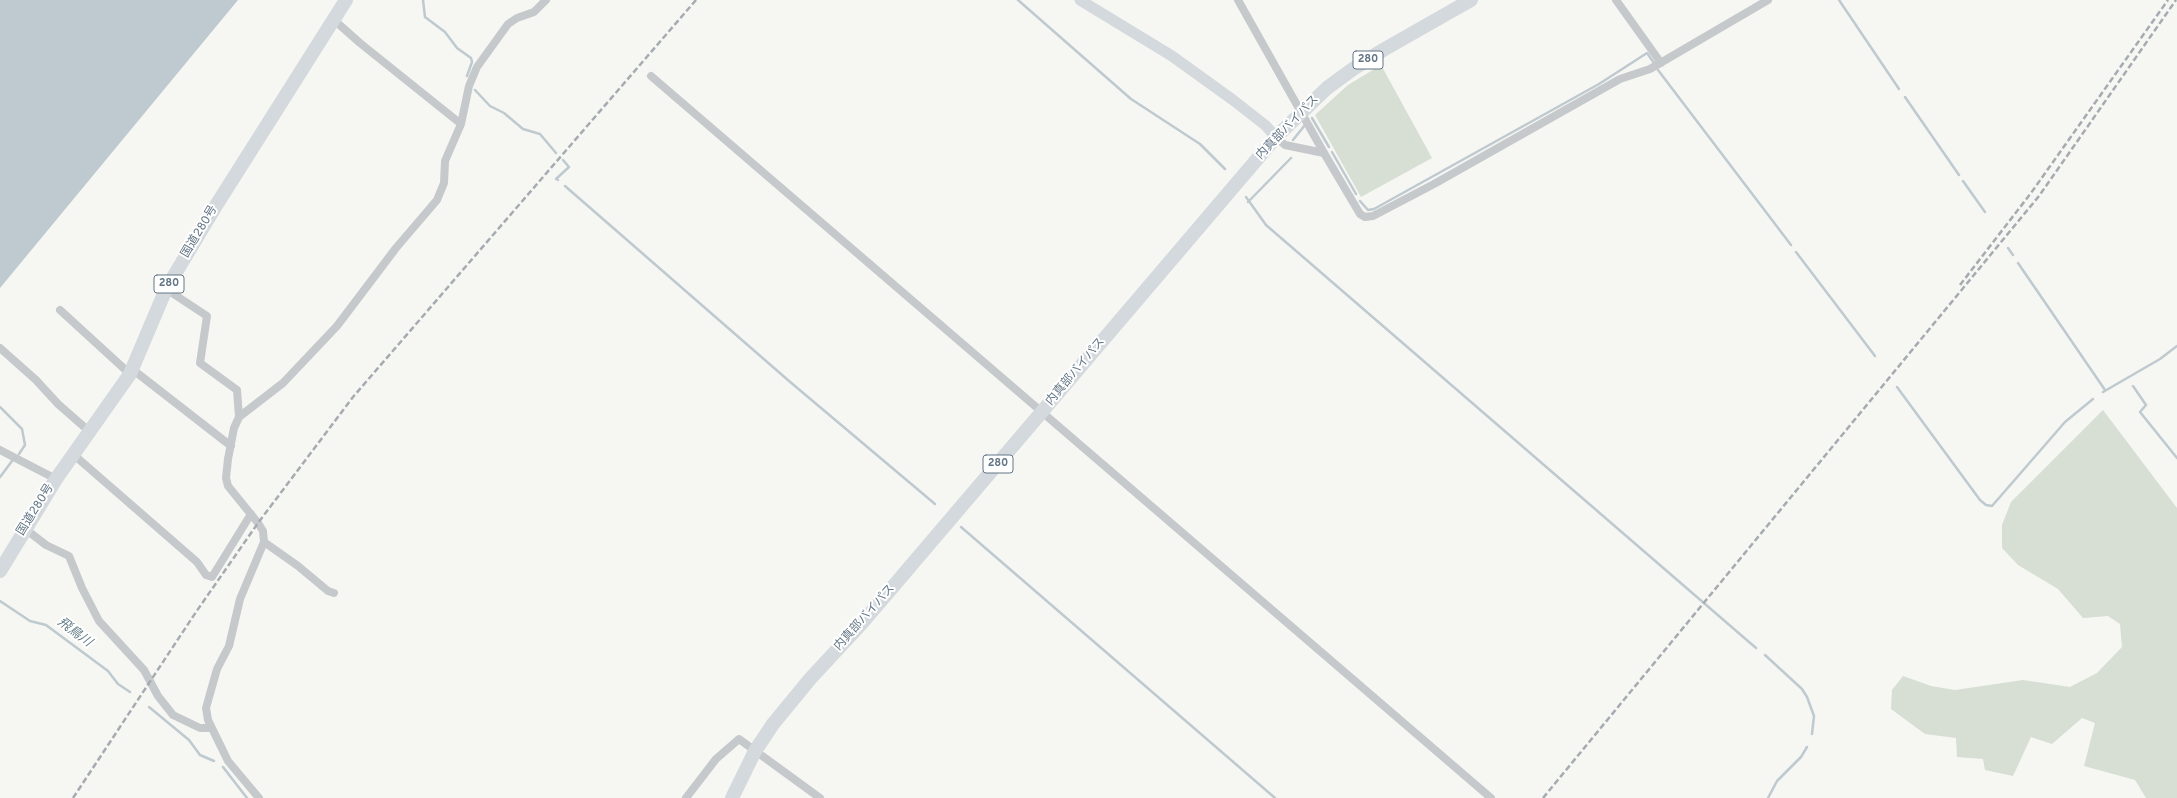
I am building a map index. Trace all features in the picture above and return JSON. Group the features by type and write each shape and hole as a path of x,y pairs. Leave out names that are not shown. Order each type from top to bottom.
{"highway":[{"name":"国道280号","path":"0,571 24,528 56,479 131,372 166,289 217,204 346,0"},
{"name":"内真部バイパス","path":"732,798 755,751 773,724 810,679 862,623 1276,137 1327,88 1383,50 1471,0"}],"street":[{"path":"258,798 228,761 211,728 206,708 217,669 228,646 240,599 264,542 263,531 228,486 226,478 234,428 239,417 283,383 337,326 396,248 437,200 444,183 445,160 461,124 469,86 477,66 508,24 517,18 534,12 546,0"},
{"path":"1080,0 1172,56 1265,125 1285,145 1324,153"},
{"path":"1238,0 1324,153 1360,214 1365,217 1373,216 1620,79 1639,74 1661,63 1768,0"},
{"path":"1618,0 1661,63"},
{"path":"334,20 360,43 461,124"},
{"path":"651,76 1491,798"},
{"path":"166,289 207,316 200,363 237,390 239,417"},
{"path":"60,310 131,372 231,446"},
{"path":"0,348 36,380 58,404 90,432"},
{"path":"0,450 56,479"},
{"path":"74,454 197,562 206,575 212,577 251,514"},
{"path":"24,528 46,545 69,556 82,588 99,621 144,670 158,696 173,715 200,728 211,728"},
{"path":"264,542 298,566 328,591 334,593"},
{"path":"686,798 716,759 739,739 820,798"}],"shaded area":[{"path":"0,0 238,0 0,288"},
{"path":"1381,65 1432,158 1361,197 1315,115 1348,85"},
{"path":"2103,410 2177,508 2177,798 2146,798 2135,780 2084,766 2095,723 2082,718 2052,744 2031,737 2013,776 1985,770 1983,759 1957,757 1956,738 1925,734 1891,709 1892,690 1903,676 1931,686 1955,690 2023,680 2070,687 2097,673 2122,647 2120,624 2108,616 2083,618 2058,589 2018,565 2002,548 2002,525 2011,502"}],"waterway":[{"path":"423,0 425,17 445,32 457,48 471,58 472,62 467,76"},
{"path":"1018,0 1131,99 1200,144 1225,169"},
{"path":"1839,0 1899,89"},
{"path":"1360,201 1368,210 1374,209 1599,84 1647,53 1654,63"},
{"path":"1658,70 1791,245"},
{"path":"475,90 490,106 504,113 523,129 540,134 556,153"},
{"path":"1905,97 1959,175"},
{"path":"1312,118 1329,147"},
{"path":"1293,140 1305,125"},
{"path":"1332,152 1356,194"},
{"path":"1248,202 1291,158"},
{"path":"558,180 556,179 569,167 563,160"},
{"path":"1963,181 1985,212"},
{"path":"565,186 789,381 935,504"},
{"path":"1246,197 1266,225 1756,648"},
{"path":"2008,248 2013,255"},
{"path":"1796,252 1875,356"},
{"path":"2018,263 2105,390"},
{"path":"2103,392 2160,359 2177,346"},
{"path":"2133,386 2146,405 2140,412 2177,458"},
{"path":"1897,387 1980,500 1986,505 1992,506 2065,422 2093,399"},
{"name":"飛鳥川","path":"0,407 22,429 25,445 19,454"},
{"name":"飛鳥川","path":"0,477 12,461"},
{"path":"961,527 1275,798"},
{"name":"飛鳥川","path":"0,601 30,621 46,625 108,671 118,684 130,692"},
{"path":"1765,655 1802,689 1807,697 1814,716 1812,734"},
{"name":"飛鳥川","path":"149,707 189,740 200,755 214,761"},
{"path":"1768,798 1777,781 1801,757 1807,747"},
{"name":"飛鳥川","path":"223,767 247,798"}],"railway":[{"path":"73,798 196,612 258,523 353,397 696,0"},
{"path":"1960,285 2031,193 2168,0"},
{"path":"1543,798 2039,196 2176,0"}]}
